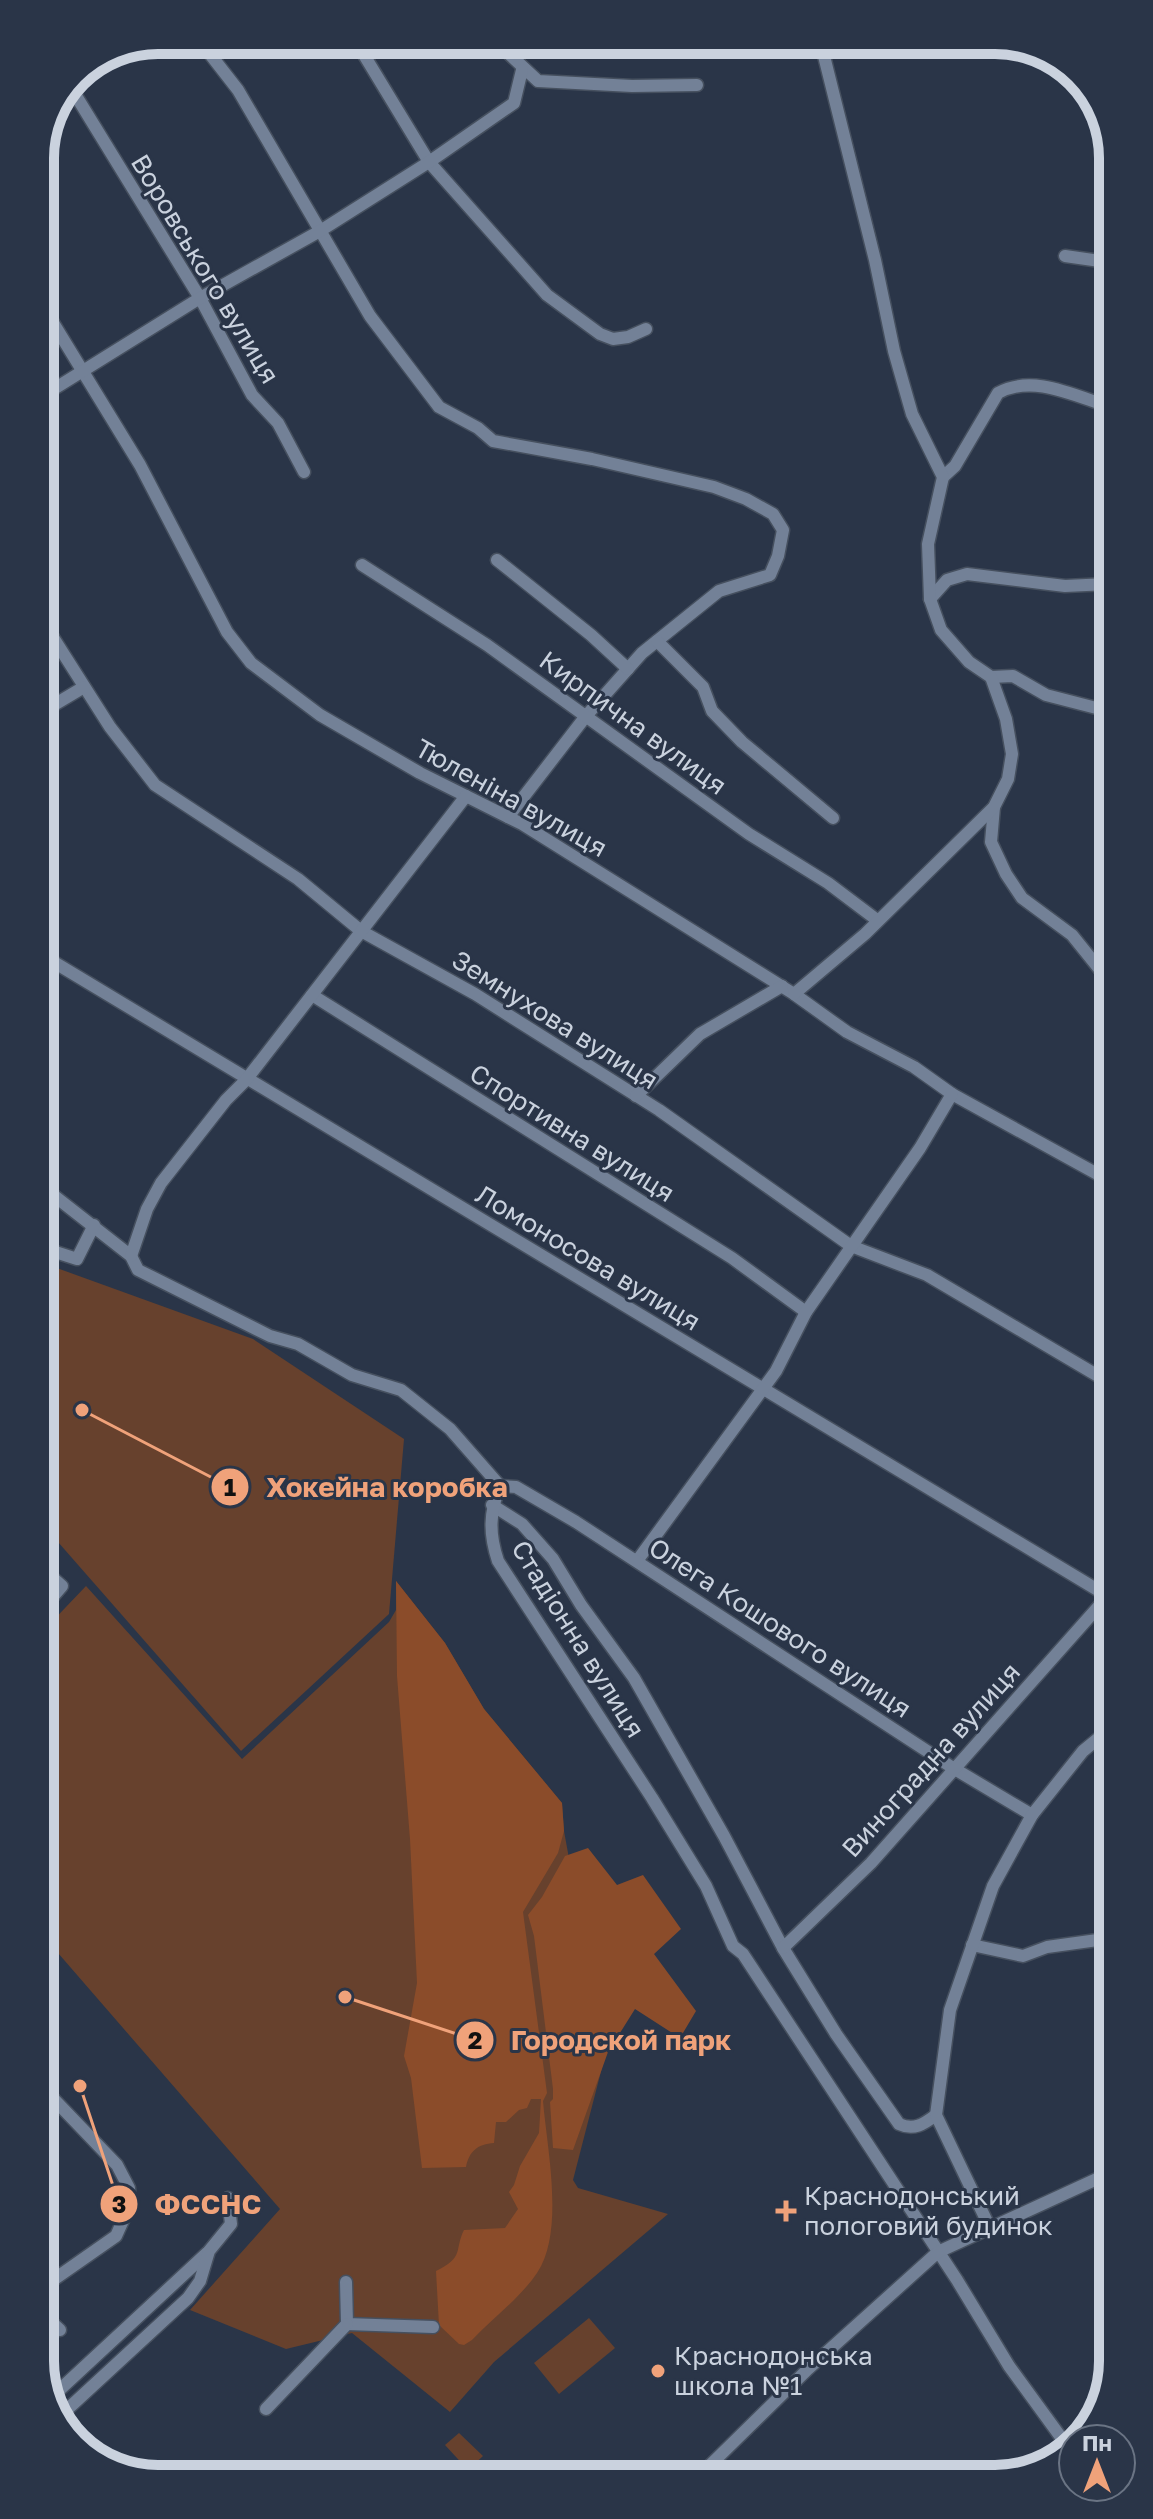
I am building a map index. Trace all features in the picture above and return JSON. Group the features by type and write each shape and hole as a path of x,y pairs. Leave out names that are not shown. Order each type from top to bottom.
{"street":[{"path":"210,54 238,90 370,316 439,407 478,428 493,441 592,459 714,487 773,514 783,530 778,556 770,575 719,591 657,641 586,716 508,817"},
{"path":"363,54 429,162 547,295 600,334 613,339 628,337 646,329"},
{"path":"507,54 538,81 632,86 697,85"},
{"path":"824,54 875,260 894,351 912,414 943,477"},
{"path":"54,389 200,298 320,231 429,162 514,103 522,70"},
{"name":"Воровського вулиця","path":"76,96 200,298 252,395 278,423 304,472"},
{"path":"1065,256 1099,261"},
{"name":"Тюленіна вулиця","path":"54,325 140,465 227,632 251,663 320,715 420,773 508,817 782,986 847,1032 914,1067 952,1094 1099,1175"},
{"path":"794,994 865,934 994,807 1008,779 1012,754 1006,719 991,677 969,662 941,630 930,599 928,544 943,477 955,466 998,393 1009,387 1045,387 1099,404"},
{"path":"497,560 591,635 628,669"},
{"name":"Кирпична вулиця","path":"362,565 487,645 749,834 828,883 877,920"},
{"path":"930,599 947,580 967,574 1065,586 1099,584"},
{"name":"Земнухова вулиця","path":"54,639 110,727 155,785 298,879 361,931 475,994 636,1096 851,1246 927,1275 1099,1377"},
{"path":"657,641 703,687 712,711 742,742 833,818"},
{"path":"991,677 1013,676 1046,695 1099,709"},
{"path":"54,705 84,687"},
{"path":"131,1256 147,1209 161,1183 226,1100 246,1080 466,796"},
{"path":"994,807 991,842 1006,874 1022,898 1072,935 1099,969"},
{"name":"Ломоносова вулиця","path":"54,962 1099,1592"},
{"path":"636,1096 700,1034 782,986"},
{"name":"Спортивна вулиця","path":"312,995 732,1258 806,1312"},
{"path":"637,1561 776,1371 806,1312 920,1148 952,1094"},
{"name":"Олега Кошового вулиця","path":"54,1195 131,1256 138,1270 270,1336 298,1344 352,1375 401,1390 450,1429 500,1486 516,1487 637,1561 953,1768 1032,1815"},
{"path":"54,1252 77,1259 94,1225"},
{"path":"492,1505 500,1486"},
{"name":"Стадіонна вулиця","path":"492,1505 522,1524 553,1559 581,1605 634,1678 724,1836 783,1948 836,2034 899,2124 916,2127 936,2115"},
{"name":"Стадіонна вулиця","path":"492,1505 491,1540 498,1561 683,1848 706,1886 733,1946 743,1954 1009,2366 1057,2432"},
{"path":"54,1579 62,1586 54,1595"},
{"name":"Виноградна вулиця","path":"783,1948 871,1863 953,1768 1099,1609"},
{"path":"991,2230 936,2115 950,2010 993,1886 1032,1815 1083,1751 1099,1738"},
{"path":"972,1945 1023,1956 1047,1947 1099,1940"},
{"path":"54,2099 117,2165 129,2188 130,2205 116,2236 54,2279"},
{"path":"710,2465 808,2369 938,2252 1099,2178"},
{"path":"59,2390 209,2251 231,2224 228,2198"},
{"path":"67,2410 188,2298 200,2281 209,2251"},
{"path":"266,2409 347,2324 346,2282"},
{"path":"54,2324 60,2330"},
{"path":"347,2324 433,2327"}],"shaded area":[{"path":"54,1267 253,1339 404,1439 389,1614 241,1751 54,1537"},
{"path":"396,1581 445,1643 484,1709 562,1803 564,1831 605,2056 573,2180 578,2188 668,2214 494,2362 450,2412 352,2333 286,2349 190,2310 280,2209 54,1948 54,1620 86,1586 242,1759 389,1622 396,1610"},
{"path":"396,1581 445,1643 484,1709 562,1803 564,1831 558,1853 523,1912 547,2093 543,2101 552,2189 550,2235 545,2256 530,2282 464,2345 439,2325 436,2271 455,2257 464,2230 505,2228 518,2209 509,2192 539,2133 541,2099 531,2099 527,2108 519,2110 506,2122 496,2122 494,2143 475,2149 466,2167 422,2168 411,2078 404,2056 417,1983 397,1676"},
{"path":"588,1848 617,1885 643,1875 681,1929 654,1954 696,2011 680,2038 635,2009 608,2052 573,2150 553,2148 550,2102 553,2089 534,1936 528,1915 565,1856"},
{"path":"589,2318 615,2348 559,2394 534,2363"},
{"path":"459,2433 483,2456 473,2465 463,2465 445,2445"}],"place":[{"name":"Хокейна коробка","path":"82,1410"},
{"name":"Городской парк","path":"345,1997"},
{"name":"ФССНС","path":"80,2086"},
{"name":"Краснодонський пологовий будинок","path":"786,2211"},
{"name":"Краснодонська школа №1","path":"658,2371"}]}
